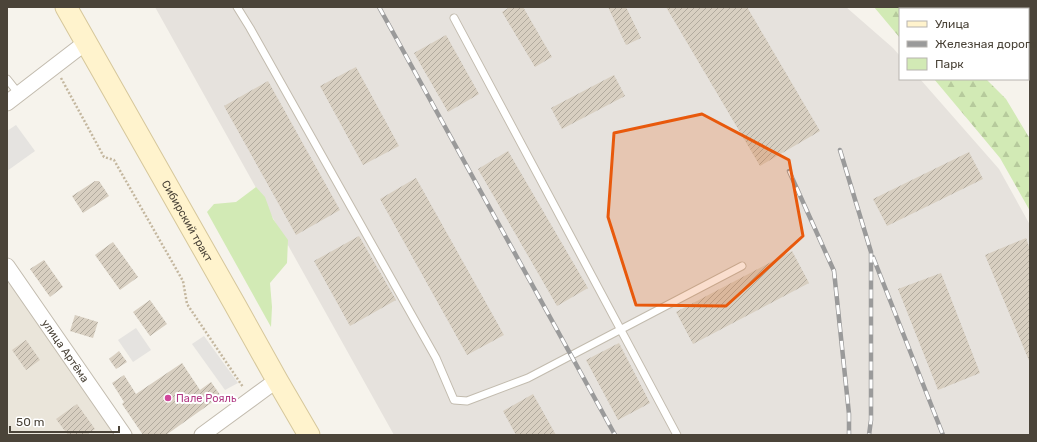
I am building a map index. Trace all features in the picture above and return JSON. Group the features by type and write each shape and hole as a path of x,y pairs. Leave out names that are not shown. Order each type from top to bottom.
{"main road":[{"name":"Сибирский тракт","path":"66,7 85,43 309,435"}],"street":[{"path":"7,103 85,43"},
{"name":"улица Артёма","path":"7,266 124,435"},
{"path":"202,435 277,380"}],"lane":[{"path":"237,7 436,358 454,400 468,401 528,378 742,266"},
{"path":"454,18 677,435"},
{"path":"7,79 19,94"}],"path":[{"path":"55,67 104,157 114,160 183,281 187,304 251,399"}],"highlighted area":[{"path":"702,114 789,160 803,236 726,306 636,305 608,217 614,133"}],"shaded area":[{"path":"155,7 846,7 899,55 899,80 921,80 999,169 1030,225 1030,435 394,435"},
{"path":"16,125 35,151 7,171 7,131"},
{"path":"7,270 116,435 7,435"},
{"path":"136,328 151,350 133,362 118,340"},
{"path":"204,336 238,383 225,390 192,344"}],"green space":[{"path":"874,7 917,8 899,8 899,37"},
{"path":"935,80 987,80 1006,99 1030,139 1030,211 1000,158"},
{"path":"256,187 265,197 273,219 288,240 287,263 270,283 272,307 271,327 207,212 214,204 236,202"}],"building":[{"path":"510,7 523,7 552,57 535,67 502,12"},
{"path":"608,7 626,7 641,38 626,45"},
{"path":"666,7 747,7 820,131 760,166"},
{"path":"446,35 479,94 448,112 414,53"},
{"path":"356,67 399,146 363,165 320,86"},
{"path":"614,75 625,96 562,129 551,108"},
{"path":"268,81 340,210 296,235 224,106"},
{"path":"508,151 588,288 557,306 478,169"},
{"path":"969,152 983,179 887,226 873,199"},
{"path":"416,178 504,335 467,355 380,199"},
{"path":"95,181 99,181 109,196 83,213 72,196"},
{"path":"359,236 396,300 350,326 314,261"},
{"path":"1026,238 1030,249 1030,363 985,255"},
{"path":"113,242 138,277 120,290 95,255"},
{"path":"792,251 809,283 693,344 676,312"},
{"path":"44,260 63,287 50,297 30,269"},
{"path":"941,273 980,373 938,390 898,289"},
{"path":"150,300 167,324 150,336 133,312"},
{"path":"75,315 98,322 93,338 70,331"},
{"path":"26,340 40,360 26,370 12,350"},
{"path":"619,343 650,403 618,420 586,360"},
{"path":"119,351 127,362 116,369 109,359"},
{"name":"Пале Рояль","path":"182,363 200,390 211,382 221,396 166,435 143,435 122,404 124,402 112,383 124,375 136,394"},
{"path":"533,394 556,435 516,435 503,411"},
{"path":"77,404 95,429 86,435 68,435 56,419"}],"railway":[{"path":"379,7 615,435"},
{"path":"840,150 871,252 871,420 869,435"},
{"path":"789,171 834,271 849,414 849,435"},
{"path":"873,257 943,435"}],"place":[{"name":"Пале Рояль","path":"168,398"}]}
